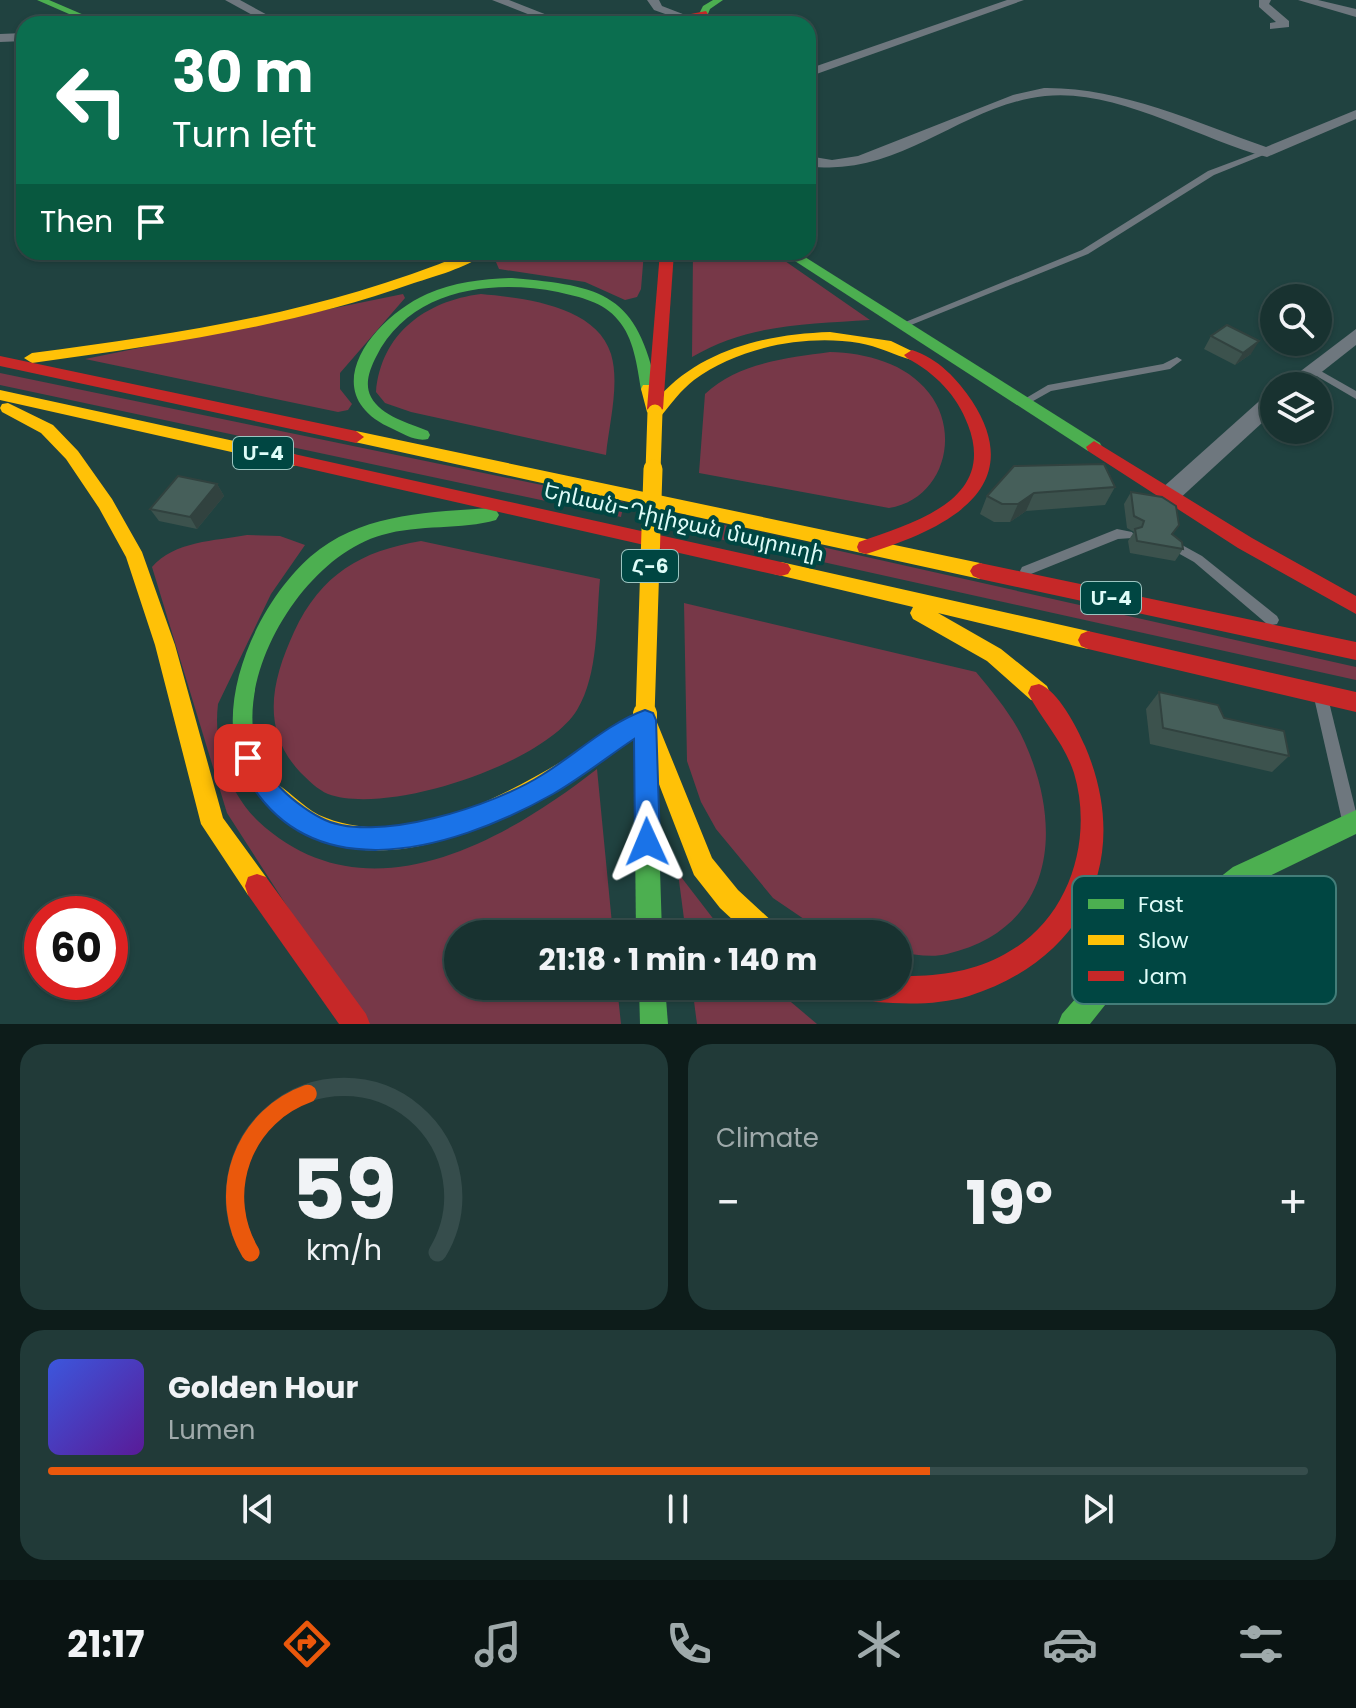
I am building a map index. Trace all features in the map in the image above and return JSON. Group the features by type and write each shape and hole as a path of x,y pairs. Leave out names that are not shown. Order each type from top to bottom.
{"main road":[{"path":"41,0 80,16"},
{"path":"702,14 735,0"},
{"path":"1,362 185,340 310,313 387,290 460,260"},
{"name":"Հ-6","path":"649,920 645,720 655,412 666,260"},
{"path":"800,260 1169,495 1356,606"},
{"path":"476,464 375,411 363,400 358,385 369,355 395,322 427,297 447,289 488,281 511,281 579,292 603,302 621,313 631,327 655,412 692,374 761,347 815,338 868,338 924,358 951,379 973,411 982,435 984,461 972,491 947,513 865,547"},
{"name":"Երևան-Դիլիջան մայրուղի","path":"1,362 1356,651"},
{"name":"Երևան-Դիլիջան մայրուղի","path":"0,395 527,511 1356,702"},
{"path":"0,404 47,429 72,455 106,504 135,557 165,645 213,824 356,1024"},
{"path":"527,511 397,524 344,543 325,556 283,608 249,673 242,716 248,758 270,793 316,830 364,839 397,837 456,824 509,804 547,785 645,720 703,866 729,899 752,920"},
{"path":"884,592 1030,682 1054,711 1073,742 1097,817 1093,876"},
{"path":"1242,876 1353,822"},
{"path":"1056,955 1072,931"},
{"path":"653,1000 654,1024"},
{"path":"877,1000 915,1008"},
{"path":"1072,1024 1089,1004"}],"street":[{"path":"231,0 260,9 268,16"},
{"path":"498,0 542,16"},
{"path":"653,0 658,8 702,14"},
{"path":"816,70 1018,0"},
{"path":"1265,0 1263,5 1285,24 1274,26"},
{"path":"1304,0 1356,13"},
{"path":"816,162 848,165 1009,102 1046,91 1090,97 1267,152 1356,114"},
{"path":"1308,372 1356,335"},
{"path":"1169,495 1260,413"}],"lane":[{"path":"901,325 1085,252 1211,173 1267,152"},
{"path":"1024,403 1048,388 1166,367 1177,360"},
{"path":"1312,369 1356,396"},
{"path":"1012,576 1117,534 1128,535"},
{"path":"1173,545 1198,559 1292,638"},
{"path":"1320,694 1353,822"}],"shaded area":[{"path":"643,260 641,289 637,297 625,300 585,282 499,269 496,262"},
{"path":"693,260 784,260 870,320 756,332 713,346 692,357"},
{"path":"403,294 405,298 340,373 340,389 352,404 348,410 338,412 85,359"},
{"path":"481,294 556,307 590,325 603,338 611,354 614,378 606,455 411,412 385,403 376,392 387,353 409,324 442,304"},
{"path":"830,352 871,358 897,367 929,393 939,410 945,446 934,479 922,493 889,508 699,473 705,394 732,375 747,369"},
{"path":"0,373 624,502 621,517 0,385"},
{"path":"697,519 1356,667 1356,680 696,534"},
{"path":"247,535 280,536 305,545 271,594 218,704 217,720 224,767 238,796 258,821 299,851 343,865 387,868 432,860 476,844 519,822 597,769 612,920 444,920 444,1000 618,1000 621,1024 363,1024 227,813 152,567 172,552 209,541"},
{"path":"421,541 600,579 593,664 584,696 577,710 559,730 532,749 499,766 424,791 387,798 354,799 328,794 300,772 279,739 274,704 286,650 305,612 330,580 345,568 380,551"},
{"path":"684,603 976,672 1020,733 1037,776 1044,809 1046,841 1041,872 1029,899 1010,923 983,941 947,954 912,954 912,920 805,920 773,898 716,829 701,802 687,761"},
{"path":"678,873 714,920 684,920"},
{"path":"694,1000 789,1000 817,1024 697,1024"}],"building":[{"path":"1227,325 1259,341 1243,353 1211,336"},
{"path":"1104,464 1115,487 1034,493 1018,504 1002,504 987,496 1014,466"},
{"path":"178,476 217,484 190,517 150,509"},
{"path":"1131,492 1162,497 1176,506 1179,525 1172,534 1182,542 1183,549 1137,541 1135,529 1142,527 1144,521 1134,516"},
{"path":"1159,692 1218,705 1224,718 1284,731 1289,756 1163,728"}],"traffic: fast":[{"path":"41,0 80,16"},
{"path":"702,16 706,8 719,0"},
{"path":"801,260 1094,447"},
{"path":"422,435 372,410 362,396 360,378 372,350 389,327 409,309 433,296 458,288 512,282 582,293 603,302 622,315 633,331 649,389"},
{"path":"269,791 247,755 242,731 243,706 258,651 287,597 326,555 364,533 417,521 490,515"},
{"path":"645,742 649,920"},
{"path":"1242,876 1356,822"},
{"path":"653,1000 654,1024"},
{"path":"1072,1024 1089,1004"}],"traffic: slow":[{"path":"32,358 260,322 371,294 461,260"},
{"path":"649,389 655,412 689,377 719,360 773,342 802,337 859,339 912,355"},
{"path":"0,395 294,460"},
{"path":"8,408 47,429 72,455 106,504 135,557 165,645 213,824 257,886"},
{"path":"645,720 655,412"},
{"path":"356,437 980,571"},
{"path":"781,569 1088,640"},
{"path":"920,613 994,655 1039,693"},
{"path":"269,791 311,824 358,838 408,837 459,824 510,802 645,720 703,866 729,899 752,920"}],"traffic: jam":[{"path":"694,16 706,14"},
{"path":"655,409 666,260"},
{"path":"866,547 914,529 959,503 974,487 983,467 983,443 966,404 939,372 912,355"},
{"path":"0,361 356,437"},
{"path":"1094,447 1245,543 1356,606"},
{"path":"294,460 781,569"},
{"path":"980,571 1356,651"},
{"path":"1088,640 1356,702"},
{"path":"1039,693 1067,732 1085,774 1093,817 1089,860 1083,876"},
{"path":"257,886 356,1024"},
{"path":"912,990 970,982 1016,963 1051,935 1072,904"}],"route":[{"path":"248,758 270,793 316,830 364,839 397,837 470,820 509,804 547,785 645,720 647,842"}]}
